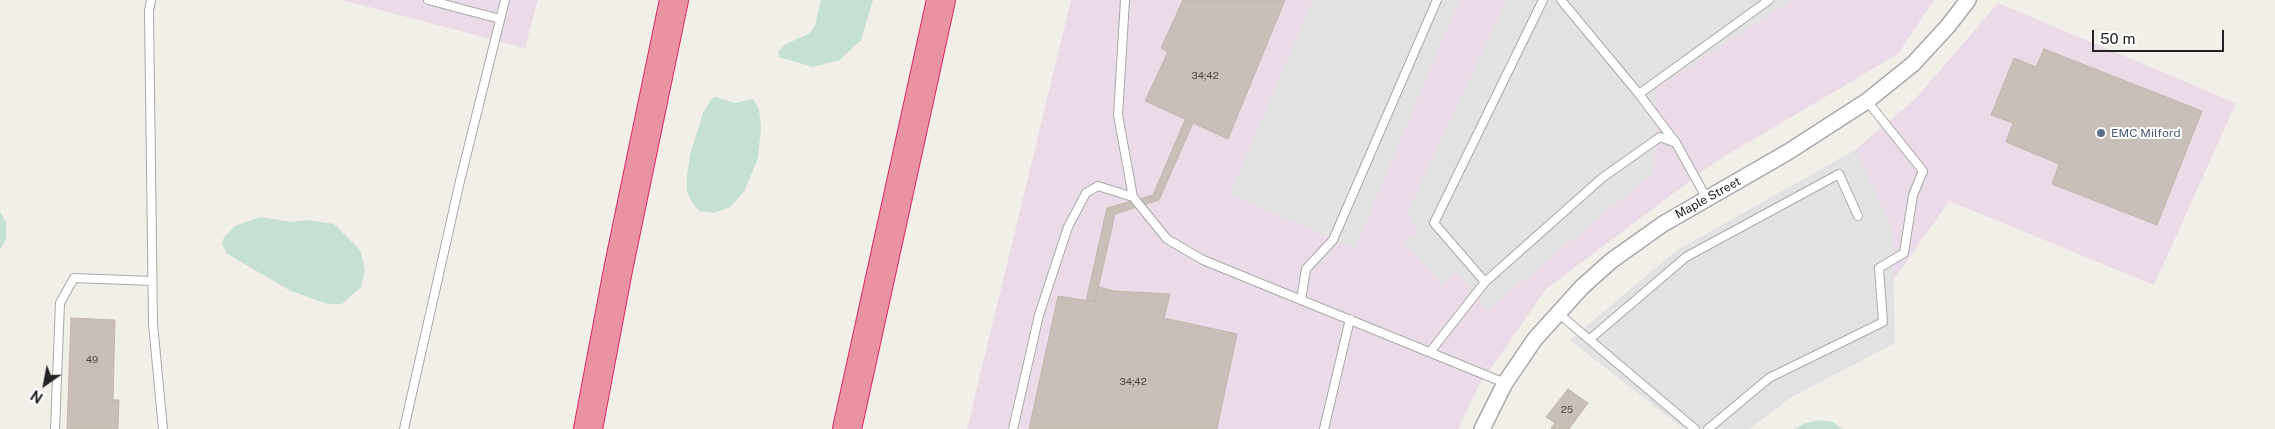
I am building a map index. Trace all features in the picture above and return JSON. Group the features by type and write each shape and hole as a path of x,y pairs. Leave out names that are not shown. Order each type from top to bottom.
{"highway":[{"path":"588,429 618,270 674,0"},
{"path":"848,429 941,0"}],"street":[{"name":"Maple Street","path":"1482,429 1505,383 1535,339 1558,313 1611,261 1642,237 1796,148 1867,101 1913,64 1948,26 1968,0"}],"lane":[{"path":"151,0 149,12 153,324 163,429"},
{"path":"428,0 500,19"},
{"path":"404,429 460,181 505,0"},
{"path":"1126,0 1118,115 1133,197 1167,239 1203,260 1505,383"},
{"path":"1485,282 1434,223 1543,0"},
{"path":"1561,0 1639,94 1676,143 1707,199"},
{"path":"1639,94 1768,0"},
{"path":"1301,300 1306,269 1333,240 1435,1"},
{"path":"1708,429 1769,378 1883,322 1879,268 1904,253 1913,195 1923,171 1867,101"},
{"path":"1430,352 1485,282 1602,178 1660,137 1676,143"},
{"path":"1590,339 1686,257 1839,174 1858,216"},
{"path":"1013,429 1039,315 1068,227 1086,193 1098,186 1133,197"},
{"path":"55,429 60,303 74,278 152,280"},
{"path":"1558,313 1695,429"},
{"path":"1324,429 1350,320"}],"shaded area":[{"path":"342,0 538,0 525,48"},
{"path":"1071,0 1934,0 1898,54 1715,162 1546,289 1478,387 1458,429 967,429"},
{"path":"1313,0 1459,0 1355,248 1230,194"},
{"path":"1507,0 1791,0 1657,88 1654,172 1488,310 1455,272 1441,285 1404,241 1420,234 1407,213"},
{"path":"1998,3 2236,103 2154,285 1949,201 1893,281 1895,343 1791,397 1749,429 1684,429 1570,340 1676,251 1855,150 1917,97"},
{"path":"1855,150 1892,227 1895,343 1791,397 1749,429 1684,429 1570,340 1676,251"}],"green space":[{"path":"821,0 873,0 861,40 840,60 813,67 779,57 778,52 784,45 810,33 815,25"},
{"path":"716,97 735,103 753,99 759,109 761,128 758,158 744,192 730,207 714,213 699,211 692,202 687,191 687,175 690,155 703,113 712,98"},
{"path":"0,212 6,222 6,239 0,250"},
{"path":"261,217 291,222 308,220 334,224 360,250 365,269 361,287 342,304 328,304 291,291 227,254 222,244 224,237 235,226"},
{"path":"1821,420 1833,422 1843,429 1795,429 1805,423"}],"building":[{"path":"1183,0 1285,0 1228,139 1145,101 1168,52 1161,48"},
{"name":"EMC Milford","path":"2044,49 2202,111 2157,225 2052,184 2059,164 2006,142 2013,123 1991,115 2014,58 2036,67"},
{"path":"1185,120 1193,123 1159,200 1115,214 1095,302 1086,301 1107,208 1153,195"},
{"path":"1098,287 1114,291 1170,294 1164,318 1237,334 1217,429 1029,429 1058,296 1095,302"},
{"path":"71,318 115,320 113,400 119,400 118,429 67,429"},
{"path":"1568,389 1588,403 1569,429 1553,429 1551,428 1555,423 1546,417"}],"place":[{"name":"EMC Milford","path":"2101,133"}]}
